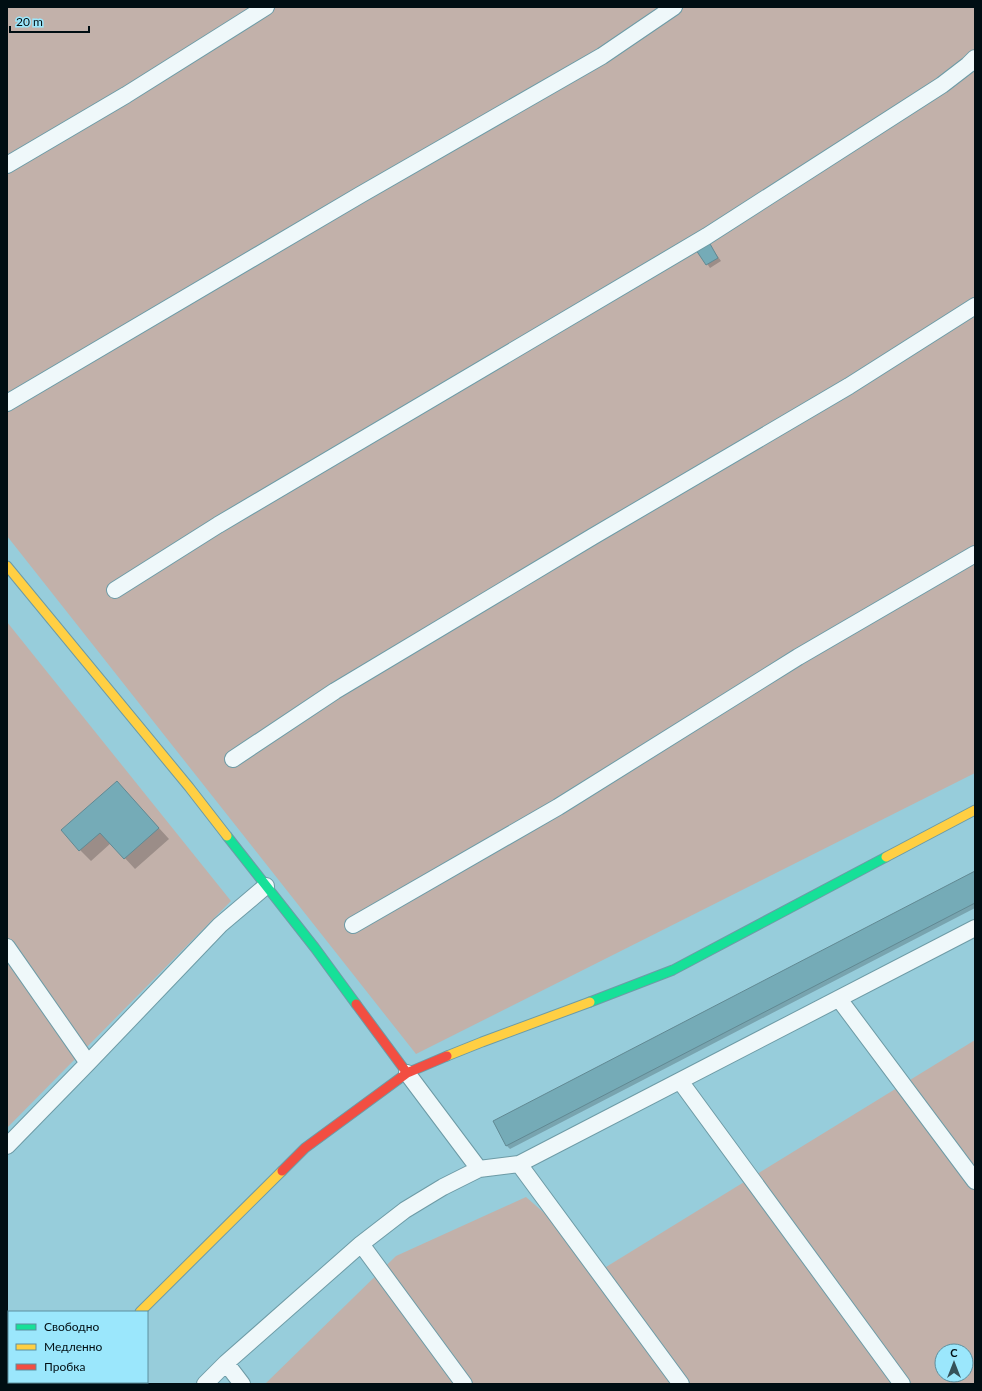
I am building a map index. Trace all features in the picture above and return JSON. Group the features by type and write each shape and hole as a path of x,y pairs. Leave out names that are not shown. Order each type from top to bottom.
{"street":[{"path":"7,566 189,787 315,948 407,1073"},
{"path":"141,1311 305,1148 407,1073 482,1042 584,1005 673,970 975,810"}],"lane":[{"path":"7,165 126,94 266,7"},
{"path":"7,403 354,199 602,56 674,7"},
{"path":"115,590 218,525 707,236 942,85 975,58"},
{"path":"233,759 335,691 585,541 849,386 975,306"},
{"path":"353,925 558,807 798,657 975,554"},
{"path":"7,1146 88,1064 220,925 266,886"},
{"path":"205,1384 226,1363 361,1244 405,1210 443,1187 479,1168 519,1164 975,928"},
{"path":"7,947 88,1064"},
{"path":"839,999 975,1181"},
{"path":"407,1073 479,1168"},
{"path":"680,1081 902,1384"},
{"path":"519,1164 681,1384"},
{"path":"361,1244 464,1384"},
{"path":"226,1363 242,1384"}],"shaded area":[{"path":"7,7 975,7 975,773 416,1054 7,536"},
{"path":"7,622 231,901 7,1128"},
{"path":"975,1040 975,1384 265,1384 396,1256 526,1197 606,1267"}],"building":[{"path":"709,242 718,258 706,265 696,250"},
{"path":"117,781 159,828 124,859 100,833 79,851 61,830"},
{"path":"975,871 975,903 506,1146 493,1121"}],"traffic: fast":[{"path":"227,836 315,948 356,1004"},
{"path":"590,1002 673,970 886,857"}],"traffic: slow":[{"path":"7,566 189,787 227,836"},
{"path":"886,857 975,810"},
{"path":"447,1056 590,1002"},
{"path":"141,1311 282,1171"}],"traffic: jam":[{"path":"356,1004 407,1073"},
{"path":"282,1171 305,1148 407,1073 447,1056"}]}
